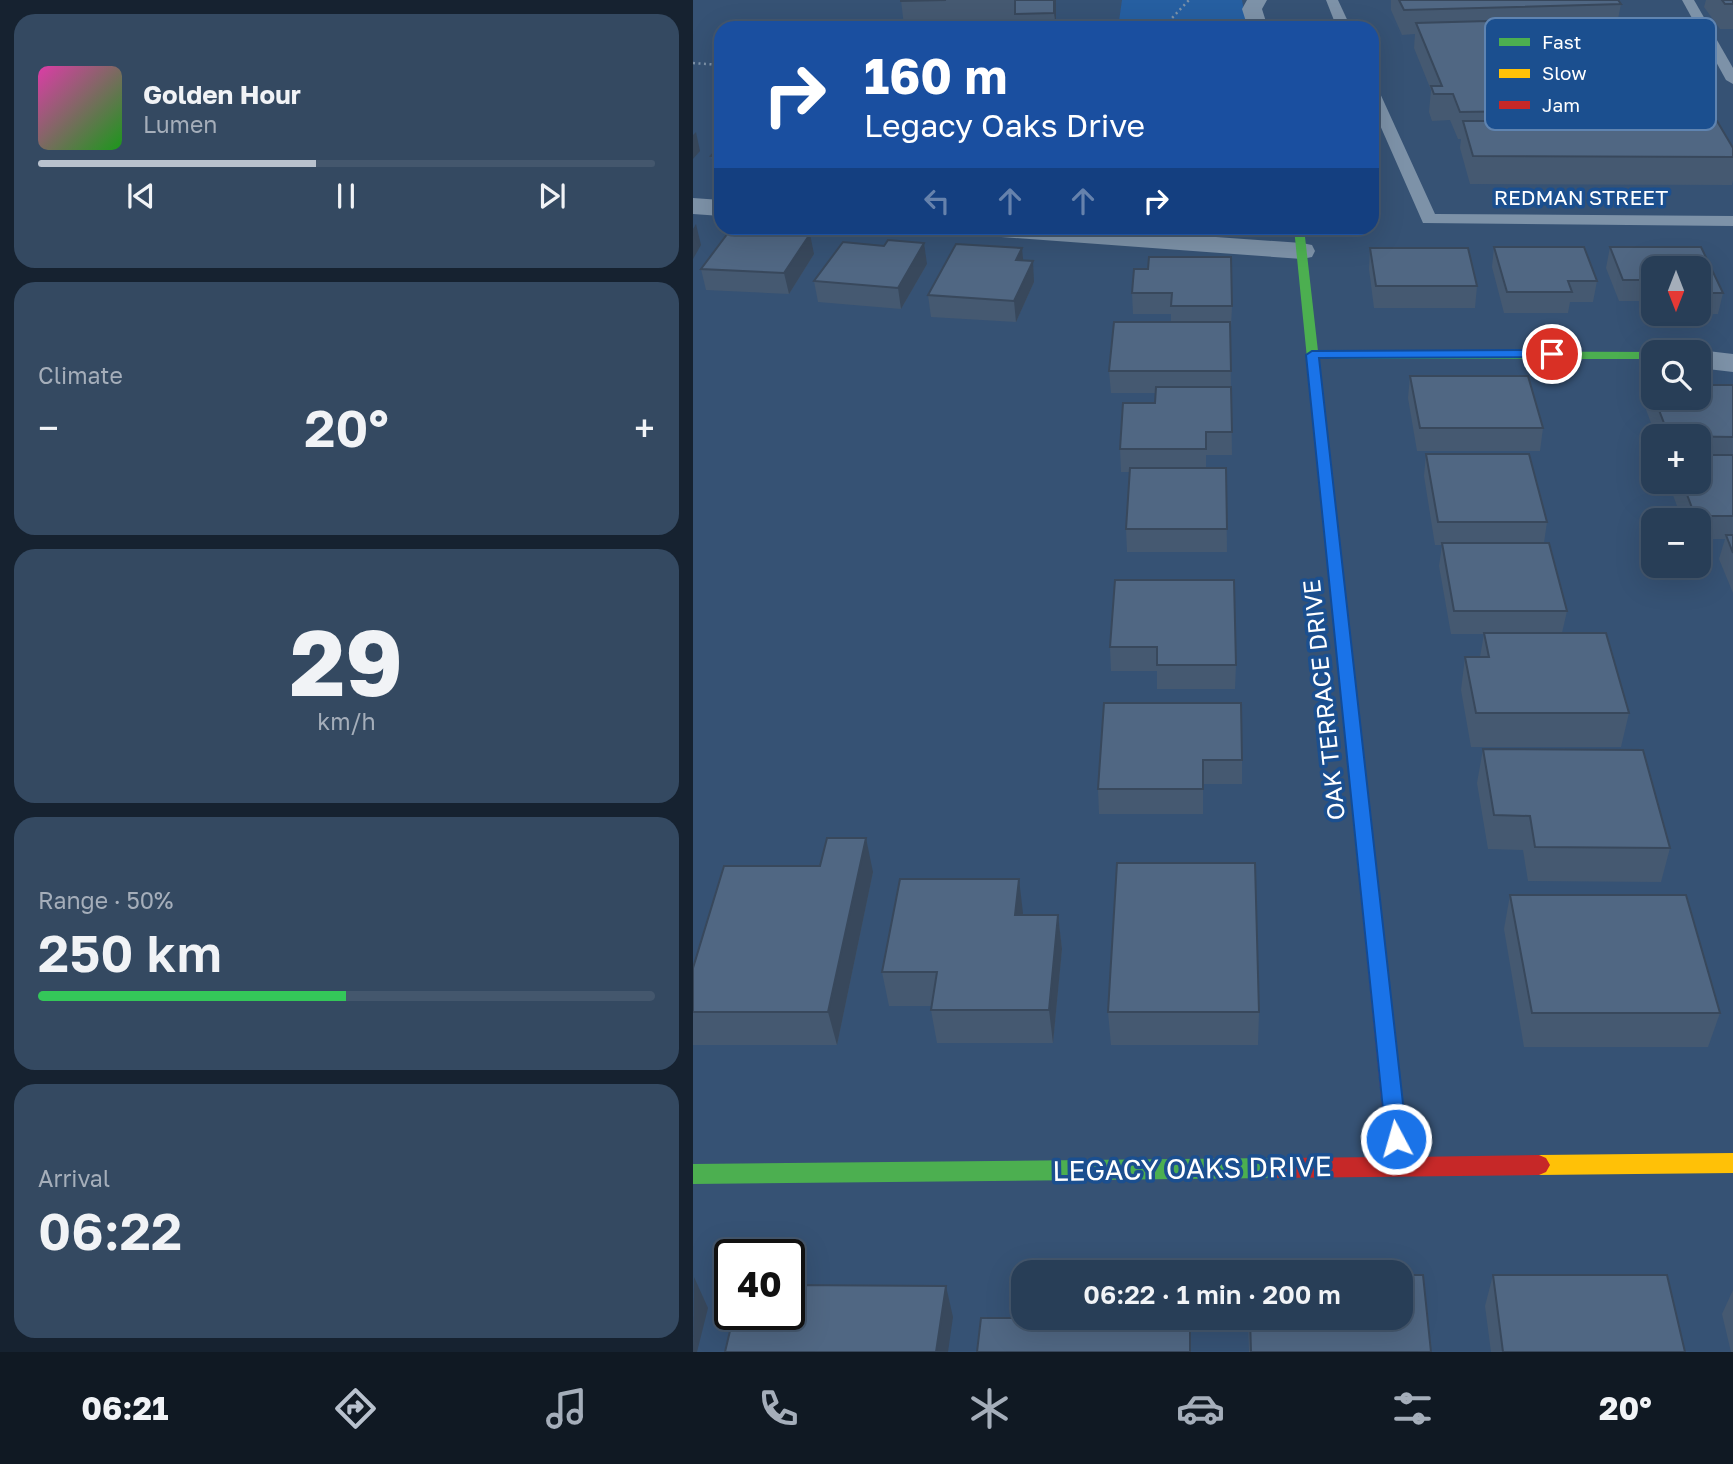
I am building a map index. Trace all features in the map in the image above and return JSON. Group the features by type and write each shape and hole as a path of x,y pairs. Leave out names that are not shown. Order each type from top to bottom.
{"street":[{"path":"1256,21 1252,9 1257,0"},
{"path":"693,206 714,208"},
{"path":"1187,235 1301,239"},
{"name":"OAK TERRACE DRIVE","path":"1301,239 1399,1166"},
{"path":"1312,355 1641,355"},
{"path":"1711,360 1733,363"},
{"name":"LEGACY OAKS DRIVE","path":"693,1174 1733,1163"}],"lane":[{"path":"1332,0 1341,21"},
{"path":"1688,0 1698,18"},
{"path":"1716,50 1733,80"},
{"name":"REDMAN STREET","path":"1379,107 1429,219 1733,221"}],"path":[{"path":"1171,21 1189,0"},
{"path":"693,62 714,64"}],"shaded area":[{"path":"1122,0 1242,0 1246,21 1119,21"}],"building":[{"path":"1015,0 1054,0 1054,13 1015,14"},
{"path":"1399,0 1618,0 1621,4 1404,10"},
{"path":"1722,0 1733,0 1733,4 1725,4"},
{"path":"1485,21 1485,112 1460,112 1453,94 1434,94 1431,86 1442,86 1416,23"},
{"path":"1463,121 1485,121 1485,130 1716,130 1717,121 1733,148 1733,157 1473,156"},
{"path":"726,235 809,235 784,273 701,269"},
{"path":"888,240 924,243 898,288 814,281 843,242 884,246"},
{"path":"956,244 1022,248 1016,260 1033,261 1014,301 928,295"},
{"path":"1494,247 1584,247 1597,281 1568,281 1572,292 1507,292"},
{"path":"1610,247 1701,247 1705,256 1641,256 1641,280 1623,280"},
{"path":"1370,248 1468,248 1477,286 1376,286"},
{"path":"1149,257 1231,257 1232,306 1171,306 1172,293 1132,293 1134,269 1148,269"},
{"path":"1711,268 1723,293 1711,293"},
{"path":"1114,322 1230,322 1231,371 1109,371"},
{"path":"1410,376 1528,376 1543,428 1420,428"},
{"path":"1711,385 1733,385 1733,437 1711,437 1711,424 1664,424 1659,410 1711,410"},
{"path":"1156,387 1231,387 1232,432 1206,432 1206,449 1120,449 1123,403 1155,403"},
{"path":"1426,454 1529,454 1547,522 1438,522"},
{"path":"1711,455 1733,455 1733,516 1711,516 1711,508 1692,508 1687,494 1711,494"},
{"path":"1130,468 1226,468 1227,529 1126,529"},
{"path":"1726,535 1733,535 1733,553"},
{"path":"1442,543 1549,543 1567,611 1454,611"},
{"path":"1115,580 1234,580 1236,665 1157,665 1157,647 1110,647"},
{"path":"1484,633 1606,633 1629,713 1476,713 1465,657 1489,657"},
{"path":"1104,703 1241,703 1242,760 1203,760 1203,789 1098,789"},
{"path":"1483,749 1643,750 1670,848 1535,847 1530,816 1494,815"},
{"path":"827,838 866,838 828,1012 693,1012 693,968 724,866 820,866"},
{"path":"1117,863 1255,863 1259,1012 1108,1012"},
{"path":"900,879 1019,879 1015,915 1058,915 1049,1010 931,1010 937,972 882,972"},
{"path":"1510,895 1686,895 1720,1013 1532,1013"},
{"path":"1413,1275 1423,1275 1431,1352 1251,1352 1250,1330 1413,1330"},
{"path":"1493,1275 1667,1275 1685,1352 1503,1352"},
{"path":"805,1285 946,1286 936,1352 725,1352 730,1330 805,1330"},
{"path":"981,1318 1011,1318 1011,1330 1190,1330 1190,1352 977,1352"}],"traffic: fast":[{"path":"1300,235 1367,869"},
{"path":"1312,355 1641,355"},
{"path":"693,1174 1278,1168"}],"traffic: slow":[{"path":"1539,1165 1733,1163"}],"traffic: jam":[{"path":"1367,869 1399,1166"},
{"path":"1278,1168 1539,1165"}],"route":[{"path":"1396,1139 1312,355 1552,354"}]}
